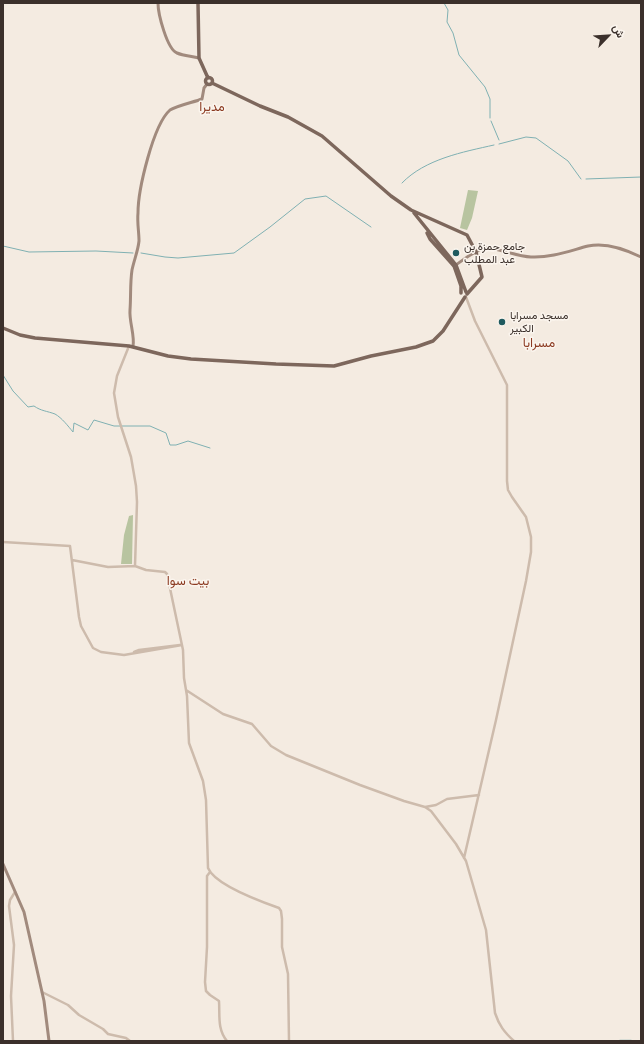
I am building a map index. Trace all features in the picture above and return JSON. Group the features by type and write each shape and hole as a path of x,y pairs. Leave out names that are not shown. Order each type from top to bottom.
{"main road":[{"path":"158,3 162,26 173,50 176,53 199,58"},
{"path":"198,3 199,58 208,78 212,79 212,83"},
{"path":"131,346 130,284 132,269 138,251 139,199 150,147 159,125 169,111 176,106 186,105 202,99 208,78"},
{"path":"207,84 212,83 260,106 288,117 322,136 391,196 411,210 419,218 455,265 466,295"},
{"path":"3,328 20,335 35,338 131,346 168,356 191,359 276,364 339,365 372,356 416,347 433,341 443,331 466,295 482,277 476,252 468,235 411,210"},
{"path":"455,265 476,252 486,248 516,255 535,257 560,255 588,246 599,245 612,246 641,256"},
{"path":"455,265 461,286 461,294 462,296 466,295"},
{"path":"3,864 24,912 42,992 49,1041"}],"street":[{"path":"464,858 525,586 531,552 531,537 526,517 508,490 506,481 507,385 475,321 466,295"},
{"path":"131,346 117,376 114,393 118,417 132,461 137,496 135,566"},
{"path":"3,542 69,545 71,547 80,621 94,650 122,655 132,654 139,650 182,645"},
{"path":"72,560 112,568 135,566 146,570 166,573 169,579 175,618 182,645 189,743 203,781 206,800 208,868 210,872 222,882 236,890 278,908 281,911 282,947 288,974 289,1041"},
{"path":"185,689 223,714 252,724 271,746 286,756 360,786 425,807 431,811 440,821 464,858 486,930 495,1013 499,1024 505,1033 514,1041"},
{"path":"425,807 436,805 447,799 479,796"},
{"path":"210,872 207,876 207,947 205,982 206,991 219,1000 219,1019 224,1037 227,1041"},
{"path":"13,1041 11,996 14,945 9,906 10,900 15,892"},
{"path":"42,992 68,1005 79,1015 103,1029 108,1034 126,1038 130,1041"}],"green space":[{"path":"468,190 478,191 472,218 467,230 460,228"},
{"path":"133,515 132,564 121,564 124,535 129,516"}],"waterway":[{"path":"444,3 448,10 447,22 453,33 459,55 485,87 490,99 490,118"},
{"path":"491,121 499,140"},
{"path":"499,144 526,137 536,138 568,161 581,179"},
{"path":"402,183 411,175 433,162 457,154 494,145"},
{"path":"586,179 641,177"},
{"path":"141,253 178,258 234,253 305,199 326,196 371,227"},
{"path":"3,246 29,252 96,251 133,253"},
{"path":"3,375 13,391 28,407 34,406 55,414 73,432 74,423 88,430 94,420 114,426 150,426 166,433 170,445 176,445 188,441 210,448"},
{"path":"620,1041 631,1041"}],"place":[{"name":"جامع حمزة بن عبد المطلب","path":"456,253"},
{"name":"مسجد مسرابا الكبير","path":"502,322"}],"district":[{"name":"مديرا","path":"212,108"},
{"name":"مسرابا","path":"539,344"},
{"name":"بيت سوا","path":"188,582"}]}
